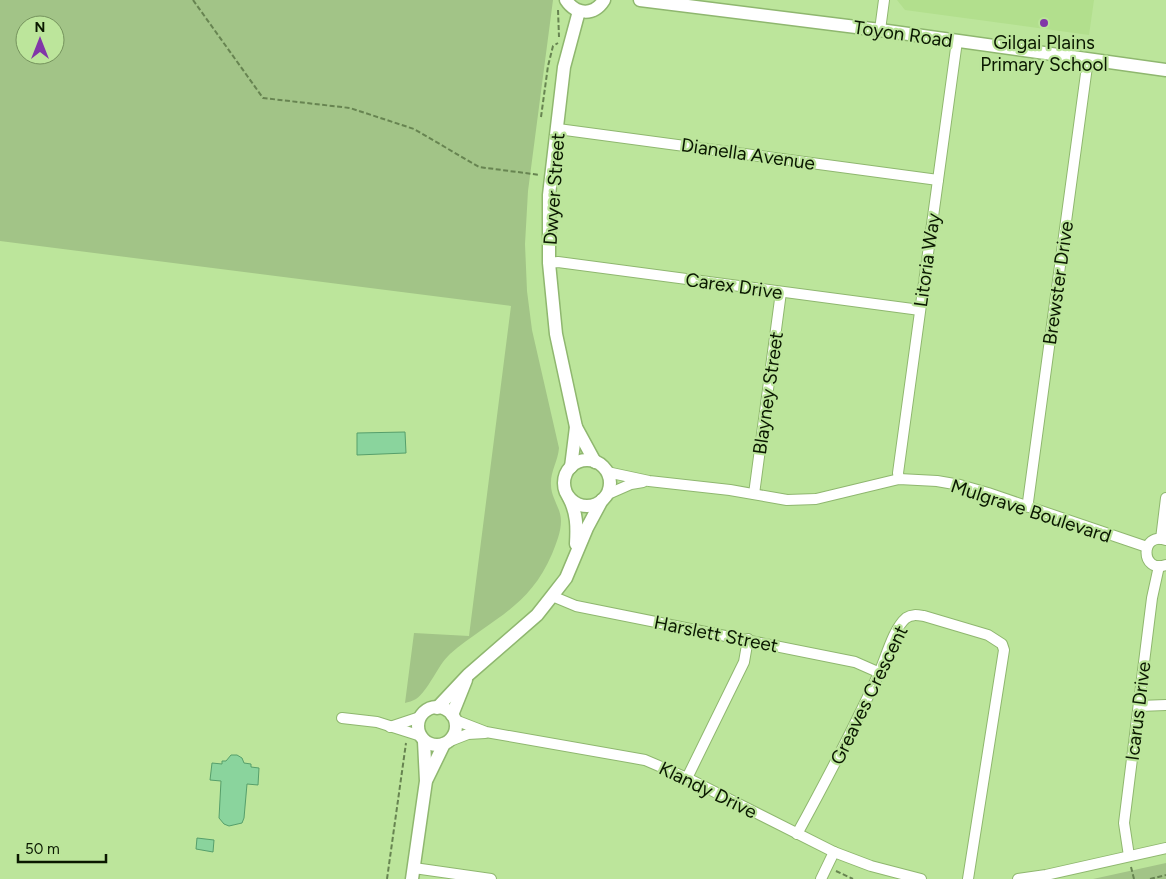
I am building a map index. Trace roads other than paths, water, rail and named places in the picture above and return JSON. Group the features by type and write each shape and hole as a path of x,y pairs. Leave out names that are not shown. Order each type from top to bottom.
{"street":[{"path":"562,4 585,12 598,8 604,0"},
{"name":"Toyon Road","path":"640,0 880,30 1166,70"},
{"path":"880,30 884,0"},
{"name":"Dwyer Street","path":"579,11 564,67 549,195 549,263 556,334 576,427 595,462"},
{"name":"Litoria Way","path":"898,479 957,41"},
{"name":"Brewster Drive","path":"1025,507 1028,502 1088,59"},
{"name":"Dianella Avenue","path":"558,129 938,180"},
{"name":"Carex Drive","path":"549,263 558,262 920,310"},
{"name":"Blayney Street","path":"754,494 781,292"},
{"name":"Dwyer Street","path":"571,467 576,427"},
{"path":"437,708 468,676 537,615 566,578 587,528 610,484 607,472 595,462 582,461 571,467 564,480 564,489 574,508 577,525 576,553"},
{"name":"Mulgrave Boulevard","path":"607,472 649,481 787,500 816,499 898,479 916,479 960,485 1147,547"},
{"name":"Mulgrave Boulevard","path":"604,498 631,484 649,481"},
{"path":"569,498 585,506 591,506 604,498"},
{"path":"1162,565 1151,563 1146,556 1147,547 1152,541 1163,540 1166,498"},
{"name":"Icarus Drive","path":"1128,856 1124,824 1152,598 1162,565"},
{"name":"Harslett Street","path":"552,596 576,606 855,662 880,673"},
{"name":"Greaves Crescent","path":"797,834 832,771 880,673 898,628 906,618 915,614 988,635 1002,644 1004,650 968,879"},
{"path":"687,778 744,662 748,640"},
{"path":"426,781 447,742 456,731 453,717 468,676"},
{"path":"1139,706 1166,705"},
{"path":"390,727 420,717 427,710 437,708 445,709 453,717"},
{"path":"420,717 418,727 423,738 426,781 413,873 491,879"},
{"name":"Klandy Drive","path":"453,717 486,732 645,760 687,778 834,852 871,866 921,879"},
{"path":"342,718 377,722 423,738 434,745 447,742"},
{"name":"Klandy Drive","path":"447,742 468,734 486,732"},
{"path":"1018,879 1046,875 1166,848"},
{"path":"821,879 834,852"}],"place":[{"name":"Gilgai Plains Primary School","path":"1044,23"}]}
